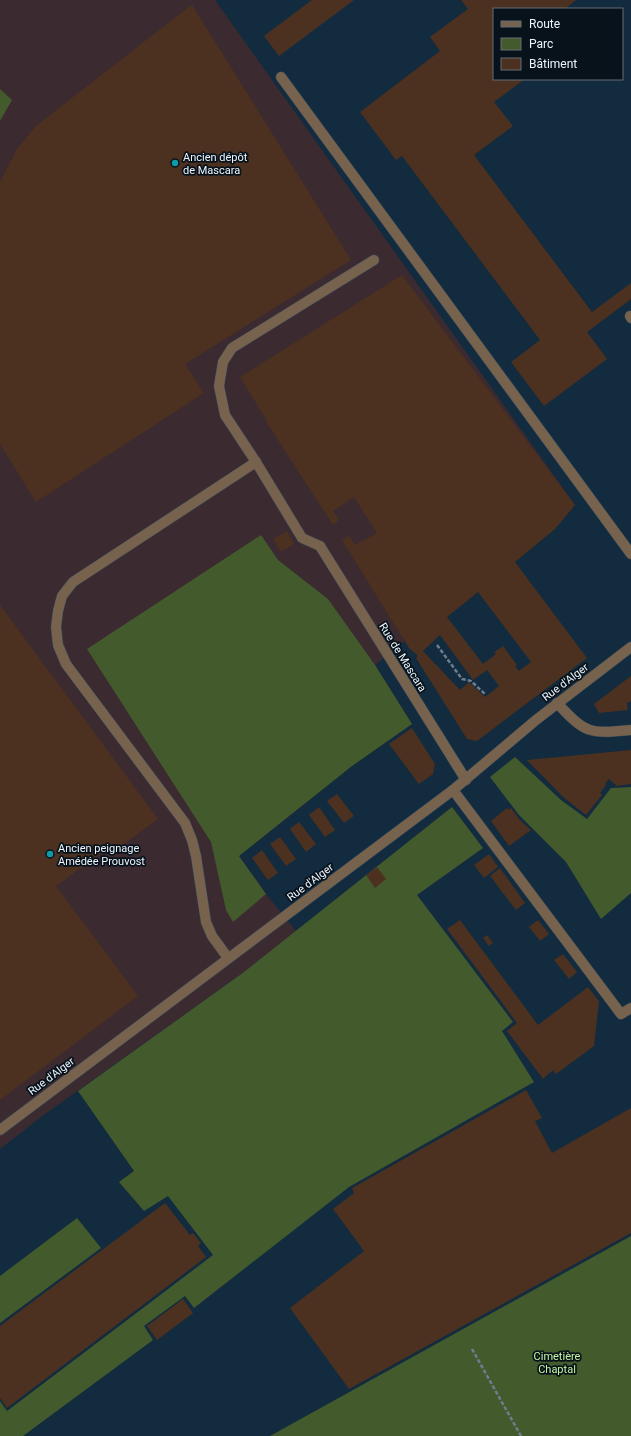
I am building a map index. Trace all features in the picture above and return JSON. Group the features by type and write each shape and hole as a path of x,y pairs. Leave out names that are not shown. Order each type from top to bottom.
{"street":[{"path":"281,77 631,554"},
{"path":"228,958 212,936 206,922 196,856 189,830 66,664 58,645 56,626 58,611 62,596 73,582 256,462 225,415 219,386 223,362 232,348 374,260"},
{"name":"Rue de Mascara","path":"256,462 302,538 320,546 466,780"},
{"name":"Rue d'Alger","path":"0,1130 453,790 557,703 631,647"},
{"path":"557,703 575,722 591,731 603,733 631,730"},
{"path":"453,790 621,1014 631,1008"}],"path":[{"path":"437,645 462,679 471,681 486,695"},
{"path":"472,1349 521,1436"}],"shaded area":[{"path":"0,0 215,0 575,505 375,665 412,724 352,766 239,856 266,894 296,931 244,972 41,1117 0,1149"}],"green space":[{"path":"0,89 12,100 0,121"},
{"path":"261,535 278,560 328,599 375,665 412,724 352,766 239,856 266,894 233,922 226,910 211,842 87,649"},
{"path":"515,757 561,800 587,819 611,788 631,787 631,893 601,919 566,862 519,815 490,777"},
{"path":"452,807 483,848 417,895 513,1022 502,1031 534,1082 349,1187 194,1308 185,1296 144,1326 153,1340 23,1436 0,1436 0,1401 7,1411 213,1255 168,1196 144,1211 119,1182 134,1171 78,1091 244,972"},
{"path":"77,1218 101,1248 0,1323 0,1276"},
{"name":"Cimetière Chaptal","path":"631,1236 631,1436 270,1436"}],"building":[{"path":"312,0 354,0 279,56 264,36"},
{"path":"461,0 576,0 566,8 493,8 493,80 524,80 494,102 513,126 474,155 592,312 631,283 631,299 587,332 607,359 544,406 511,362 540,340 402,156 396,160 360,112 440,51 430,37 468,9"},
{"path":"190,6 193,6 351,260 185,364 204,393 36,502 0,444 0,182 17,149 36,126"},
{"path":"402,275 575,505 555,529 515,562 587,658 477,741 467,739 416,658 418,656 409,648 342,540 349,536 355,545 377,533 354,497 333,511 339,520 333,525 267,423 240,377","holes":["478,592 531,662 519,671 515,666 517,665 503,646 494,652 496,654 483,664 447,617","440,635 473,680 487,670 499,686 485,697 469,682 460,690 423,651"]},
{"path":"287,531 294,544 281,552 273,539"},
{"name":"Ancien peignage Amédée Prouvost","path":"0,605 158,819 117,849 114,844 56,886 138,996 0,1100"},
{"path":"631,676 631,701 627,703 628,710 599,713 594,704"},
{"path":"412,728 435,764 433,774 419,784 389,744"},
{"path":"631,750 631,784 617,786 609,779 600,793 602,795 586,815 563,797 527,760"},
{"path":"337,794 354,816 344,823 327,801"},
{"path":"319,807 335,830 325,837 309,815"},
{"path":"507,808 508,810 511,808 520,820 531,830 509,846 491,821"},
{"path":"299,822 316,844 306,852 290,829"},
{"path":"280,837 296,859 286,866 270,844"},
{"path":"262,850 278,873 268,880 252,858"},
{"path":"489,854 498,867 484,878 474,865"},
{"path":"377,867 386,879 375,888 366,875"},
{"path":"500,868 525,903 516,910 490,876"},
{"path":"460,920 538,1025 588,987 599,1001 594,1046 556,1074 553,1070 543,1079 507,1031 517,1023 447,929"},
{"path":"538,920 549,934 540,941 529,927"},
{"path":"487,935 493,943 489,946 483,938"},
{"path":"563,954 577,972 569,979 554,960"},
{"path":"526,1090 542,1118 535,1121 552,1153 631,1108 631,1233 349,1389 290,1308 364,1251 333,1209 354,1193 352,1188"},
{"path":"165,1203 190,1235 193,1233 201,1243 198,1246 206,1257 7,1408 0,1398 0,1326"},
{"path":"183,1299 193,1313 157,1340 147,1326"}],"place":[{"name":"Ancien dépôt de Mascara","path":"175,163"},
{"name":"Ancien peignage Amédée Prouvost","path":"50,854"}]}
